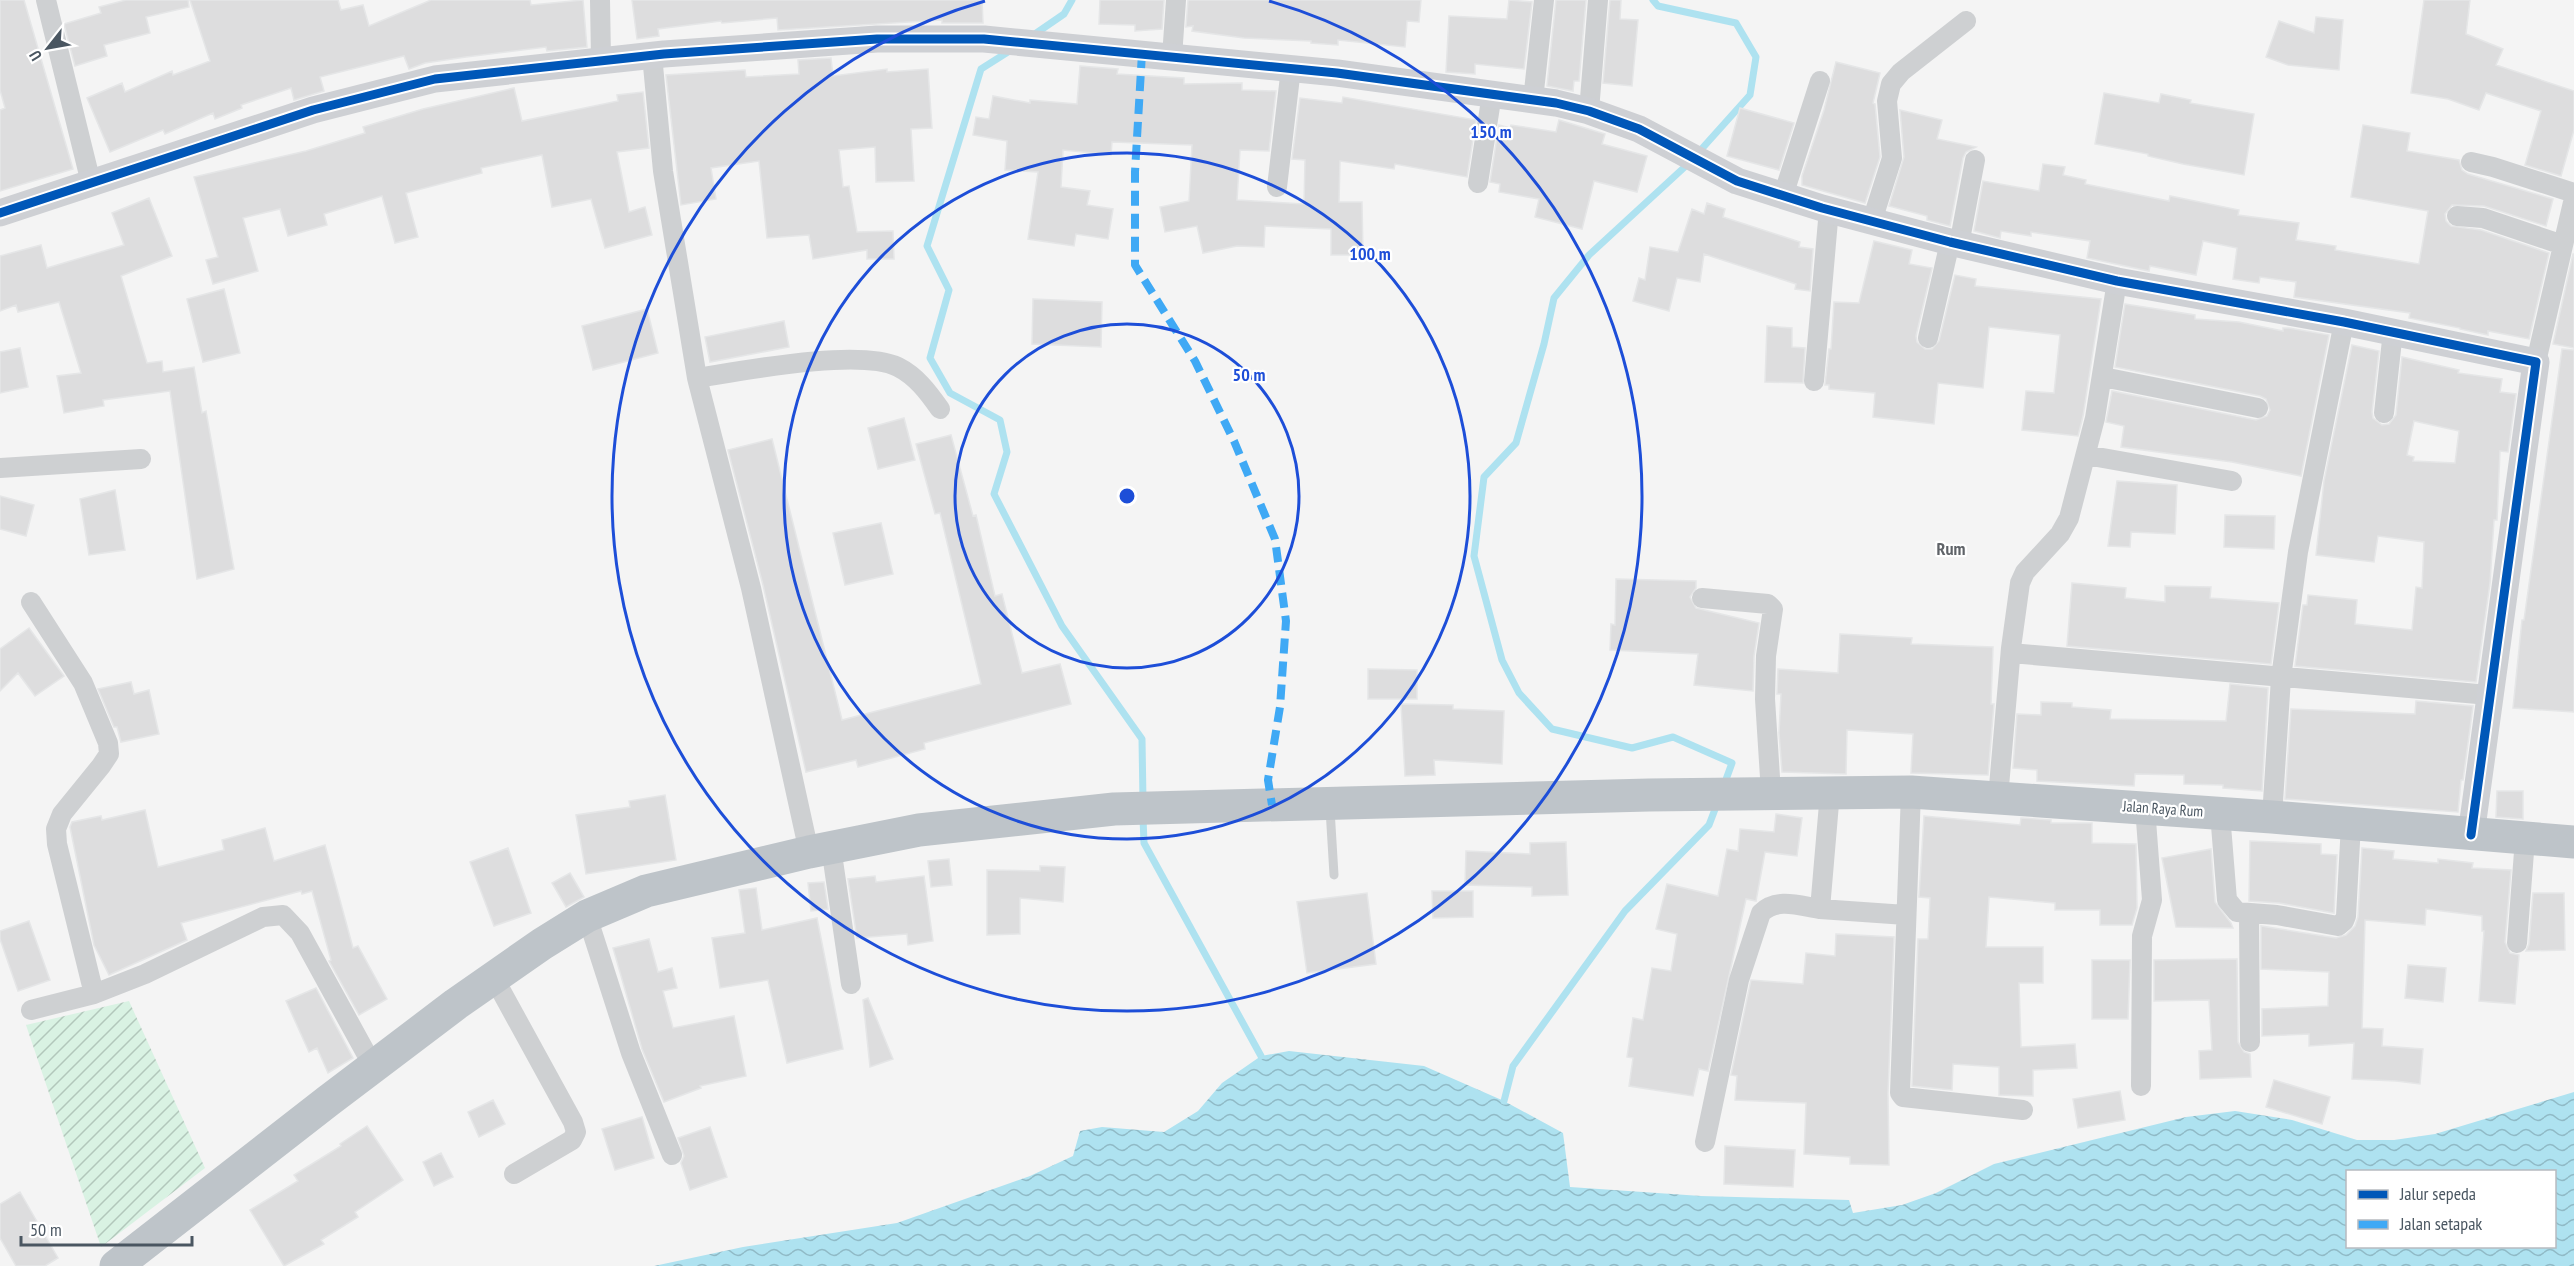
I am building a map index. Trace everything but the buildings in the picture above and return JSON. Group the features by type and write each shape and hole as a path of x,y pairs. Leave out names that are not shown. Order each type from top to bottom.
{"highway":[{"name":"Jalan Raya Rum","path":"116,1266 373,1066 494,978 587,916 646,891 820,850 957,824 1157,807 1648,795 1911,792 2145,807 2574,842"}],"street":[{"path":"46,0 91,183"},
{"path":"600,0 601,59"},
{"path":"1172,57 1176,0"},
{"path":"1533,100 1544,0"},
{"path":"1588,111 1598,0"},
{"path":"1872,221 1892,158 1887,101 1891,84 1901,72 1966,21"},
{"path":"0,213 313,110 435,79 652,55 877,39 984,39 1291,68 1492,94 1588,111 1665,142 1737,181 1955,244 2117,281 2393,331 2536,362"},
{"path":"652,55 663,171 697,378 820,850 851,984"},
{"path":"1277,187 1291,68"},
{"path":"1783,196 1820,81"},
{"path":"1478,183 1492,94"},
{"path":"1928,338 1955,244 1975,160"},
{"path":"2471,162 2574,193"},
{"path":"2471,835 2536,362 2574,198"},
{"path":"1814,381 1829,209"},
{"path":"2457,216 2483,218 2563,245"},
{"path":"1998,798 2011,653 2020,583 2025,572 2055,540 2069,518 2103,377 2117,281"},
{"path":"2272,817 2281,678 2298,552 2344,322"},
{"path":"2384,413 2393,331"},
{"path":"697,378 772,366 861,358 896,366 913,376 940,408"},
{"path":"2103,377 2258,408"},
{"path":"2086,455 2232,481"},
{"path":"0,468 141,459"},
{"path":"1702,598 1768,604 1773,609 1766,656 1761,794"},
{"path":"31,602 82,682 108,743 108,754 101,766 62,814 56,829 57,844 94,994"},
{"path":"2011,653 2489,695"},
{"path":"1820,909 1830,792"},
{"path":"1911,792 1900,1093 1904,1097 2023,1110"},
{"path":"2141,1086 2142,936 2152,900 2145,807"},
{"path":"2220,813 2227,900 2237,912 2277,915 2338,926 2346,916 2351,824"},
{"path":"2517,943 2525,839"},
{"path":"1705,1142 1739,980 1761,913 1767,907 1779,902 1820,909 1906,915"},
{"path":"2249,914 2250,1042"},
{"path":"31,1010 94,994 145,974 263,917 283,915 300,933 373,1066"},
{"path":"587,916 631,1053 672,1155"},
{"path":"494,978 573,1122 576,1132 572,1140 514,1174"}],"lane":[{"path":"1329,804 1334,875"}],"green space":[{"path":"129,1001 205,1168 101,1247 26,1025"}],"water":[{"path":"1289,1051 1424,1066 1504,1101 1563,1133 1570,1187 1701,1196 1849,1200 1853,1213 1902,1205 1936,1193 1994,1164 2186,1117 2235,1111 2292,1120 2357,1140 2394,1140 2435,1134 2574,1092 2574,1266 654,1266 743,1247 897,1223 1030,1176 1073,1156 1080,1131 1102,1127 1164,1132 1198,1111 1222,1083 1261,1056"}],"waterway":[{"path":"1032,36 1064,14 1072,0"},
{"path":"1653,0 1658,6 1736,23 1756,57 1750,95 1698,153"},
{"path":"1011,50 981,69 927,246 949,290 930,358 950,393 1000,420 1007,452 994,494 1062,626 1142,739 1143,801"},
{"path":"1689,163 1589,255 1554,298 1544,344 1516,443 1484,477 1474,556 1502,660 1519,693 1552,729 1632,748 1673,737 1732,763 1724,785"},
{"path":"1504,1101 1513,1066 1625,911 1709,825 1717,804"},
{"path":"1143,818 1144,843 1261,1056"}],"marked path":[{"path":"1142,53 1135,172 1135,265 1195,361 1234,441 1275,539 1286,621 1280,707 1268,780 1272,805"}],"cycle path":[{"path":"0,213 313,110 435,79 664,54 877,39 984,39 1337,73 1556,103 1589,111 1639,129 1737,181 1822,208 1950,242 2117,281 2344,322 2536,362 2471,835"}],"district":[{"name":"Rum","path":"1951,549"}]}
